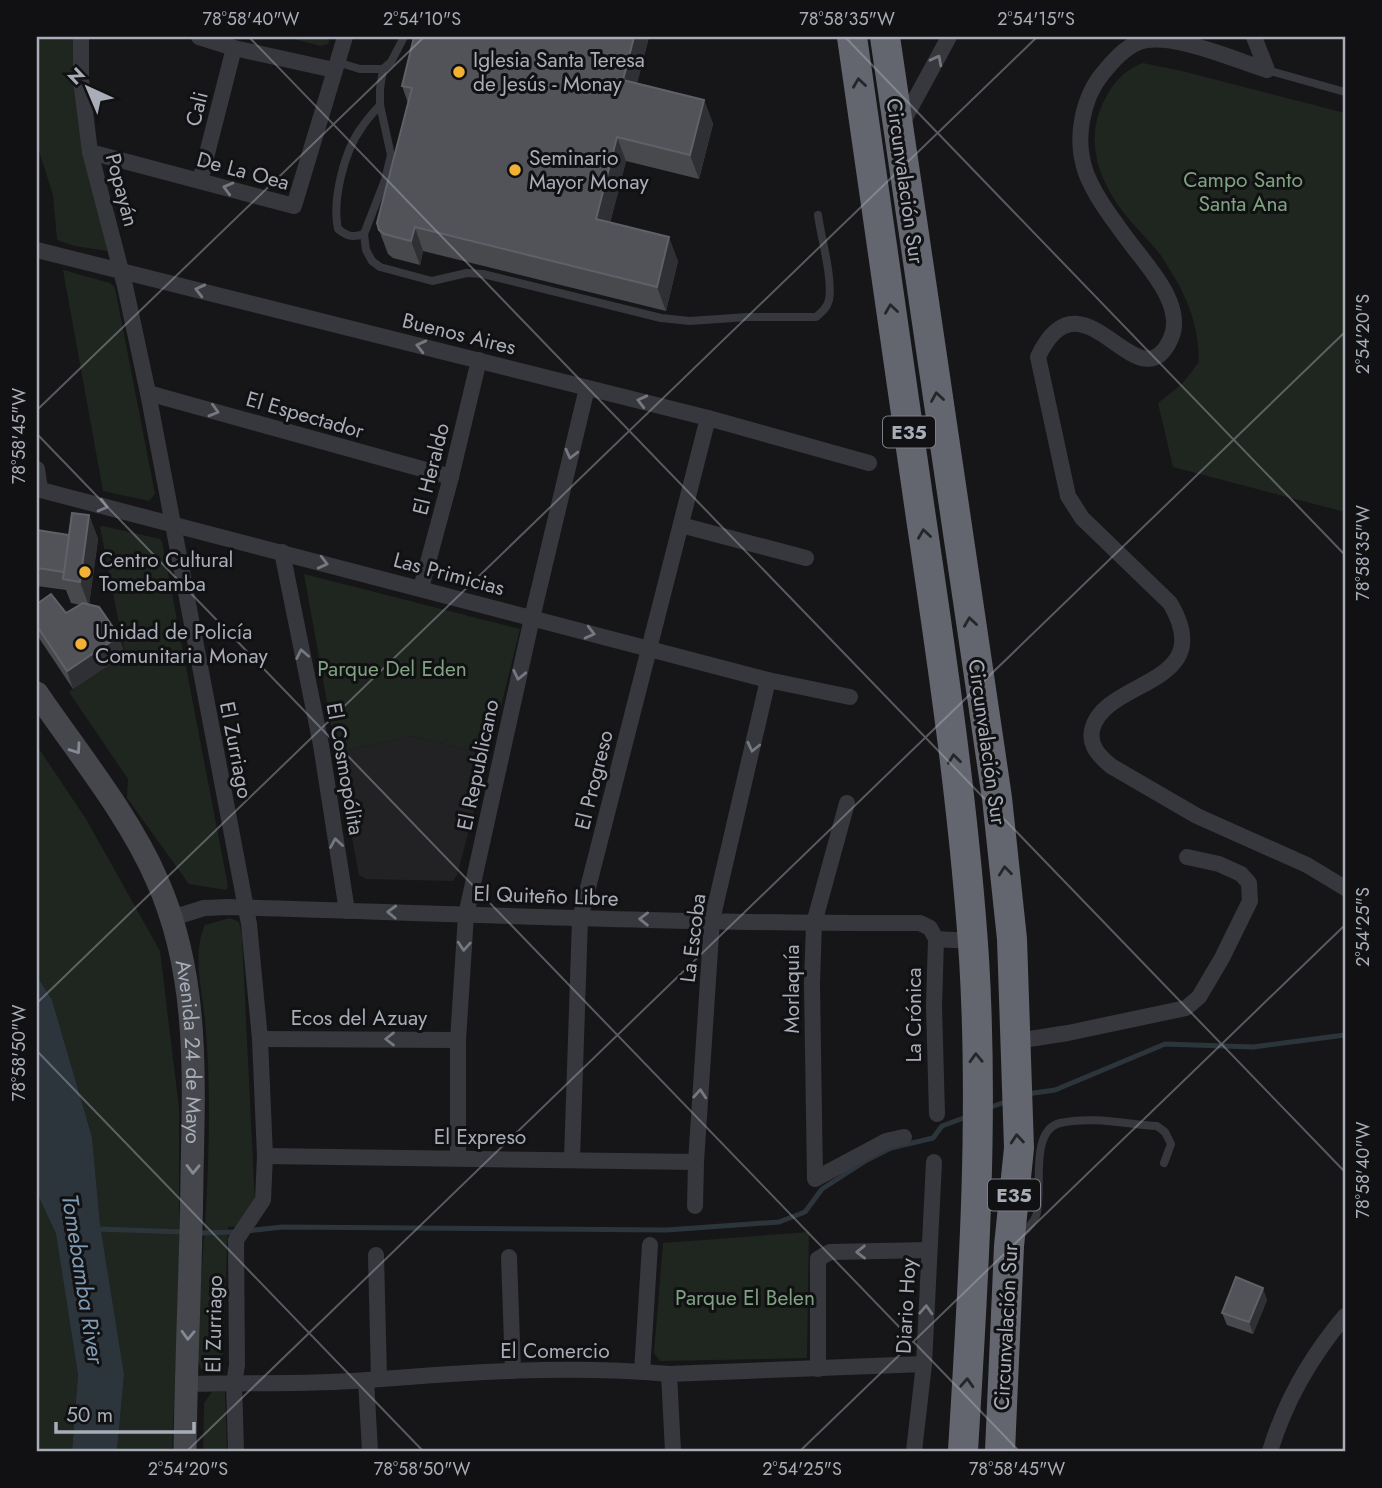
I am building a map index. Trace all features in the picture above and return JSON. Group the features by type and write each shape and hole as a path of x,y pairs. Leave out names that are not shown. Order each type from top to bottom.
{"highway":[{"name":"Circunvalación Sur","path":"852,37 946,692 963,827 972,941 978,1131 977,1214 963,1451"},
{"name":"Circunvalación Sur","path":"885,37 997,798 1012,939 1018,1148 1009,1246 1000,1451"}],"main road":[{"name":"Avenida 24 de Mayo","path":"37,693 134,834 159,882 184,961 191,1005 194,1082 185,1451"}],"street":[{"name":"Popayán","path":"81,37 81,80 90,152 121,270"},
{"path":"199,37 234,48 336,66"},
{"name":"De La Oea","path":"90,152 294,206 345,37"},
{"path":"903,167 898,130 949,37"},
{"path":"1254,37 1267,70"},
{"path":"1267,70 1171,40 1142,39 1115,58 1098,79 1084,108 1079,139 1086,172 1099,198 1126,238 1157,277 1168,298 1174,318 1172,336 1162,352 1151,359 1135,357 1088,325 1075,323 1059,326 1046,339 1038,357 1068,496 1082,518 1170,603 1177,615 1182,639 1177,658 1165,673 1103,710 1092,732 1092,743 1098,755 1141,784 1197,816 1307,865 1345,888"},
{"name":"Cali","path":"200,181 234,48"},
{"name":"Buenos Aires","path":"37,250 708,418 869,463"},
{"name":"El Zurriago","path":"121,270 148,393 249,924 260,1039 265,1156 263,1200 236,1240 236,1451"},
{"name":"El Heraldo","path":"421,588 452,477 479,360"},
{"name":"El Republicano","path":"458,1158 458,1040 466,915 531,618 587,388"},
{"name":"El Espectador","path":"148,393 452,477"},
{"name":"El Progreso","path":"572,1159 580,919 708,418"},
{"path":"37,469 38,489"},
{"name":"Las Primicias","path":"38,489 768,680 850,697"},
{"path":"681,525 806,558"},
{"name":"El Cosmopólita","path":"282,552 321,745 347,911"},
{"name":"La Escoba","path":"695,1206 712,920 768,680"},
{"name":"Morlaquía","path":"847,803 814,923 811,984 815,1179 886,1141 904,1137"},
{"path":"1016,1041 1186,1008 1199,997 1250,901 1249,883 1241,874 1219,864 1188,857"},
{"name":"El Quiteño Libre","path":"172,918 204,908 245,908 580,919 920,923"},
{"name":"La Crónica","path":"920,923 930,928 936,939 934,1006 937,1114"},
{"path":"936,939 972,941"},
{"name":"Ecos del Azuay","path":"260,1039 458,1040"},
{"name":"El Expreso","path":"265,1156 696,1162"},
{"name":"Diario Hoy","path":"914,1451 924,1364 934,1162"},
{"path":"642,1372 650,1245"},
{"path":"818,1369 818,1259 830,1252 929,1250"},
{"path":"370,1451 376,1255"},
{"path":"509,1257 513,1371"},
{"path":"1269,1451 1278,1424 1309,1366 1345,1316"},
{"name":"El Comercio","path":"186,1384 373,1379 513,1371 669,1374 924,1364"},
{"path":"669,1374 673,1451"}],"lane":[{"path":"404,37 391,62 383,69 380,105 391,155 385,180 364,234 366,250 372,261 398,273 432,281 467,273 482,274 662,318 690,321 747,317 816,317 824,311 829,299 818,215"},
{"path":"336,66 383,69"},
{"path":"1267,70 1345,92"},
{"path":"364,234 354,237 345,235 338,229 335,216 339,184 360,128 380,105"},
{"path":"1009,1246 1029,1227 1036,1215 1043,1141 1049,1129 1058,1124 1080,1120 1157,1126 1165,1132 1171,1144 1164,1163"}],"shaded area":[{"path":"412,736 489,755 457,875 453,881 366,879 359,875 336,752"}],"green space":[{"path":"37,37 75,37 109,246 107,251 57,240 53,195 37,145"},
{"path":"286,37 330,37 328,44 321,46"},
{"name":"Campo Santo Santa Ana","path":"1143,63 1345,113 1345,512 1173,467 1158,403 1182,384 1199,362 1194,321 1179,286 1162,257 1123,212 1105,183 1096,152 1097,120 1106,96 1124,74"},
{"path":"63,270 110,283 115,288 155,494 149,501 103,491"},
{"path":"100,527 160,539 162,542 228,886 226,890 189,884 127,798 128,779 69,692 125,654"},
{"name":"Parque Del Eden","path":"304,574 520,629 489,755 412,736 336,752"},
{"path":"37,746 86,819 160,951 179,1108 179,1278 172,1451 117,1451 124,1374 100,1224 92,1137 52,1000 37,976"},
{"path":"230,918 239,922 242,936 256,1225 228,1227 222,1367 211,1373 201,1369 195,1351 209,1144 208,1061 198,960 205,925"},
{"path":"37,1193 56,1234 78,1375 72,1451 37,1451"},
{"name":"Parque El Belen","path":"809,1232 807,1358 660,1361 654,1353 663,1243"},
{"path":"212,1392 225,1392 227,1451 203,1451 204,1403"}],"water":[{"name":"Tomebamba River","path":"37,976 52,1000 92,1137 100,1224 124,1374 117,1451 72,1451 78,1375 56,1234 37,1193"}],"building":[{"name":"Seminario Mayor Monay","path":"414,37 634,37 623,80 704,100 690,155 617,137 596,219 669,237 657,287 415,227 411,241 384,234 379,230 377,223 412,88 402,86"},
{"path":"72,513 89,515 80,582 63,579"},
{"path":"37,530 69,535 64,572 37,568"},
{"name":"Unidad de Policía Comunitaria Monay","path":"51,594 66,613 83,603 99,607 119,636 67,671 37,626 37,604"},
{"path":"1236,1277 1263,1288 1249,1322 1222,1313"}],"waterway":[{"path":"1027,1094 1055,1090 1165,1044 1253,1047 1345,1035"},
{"path":"988,1108 1008,1101"},
{"path":"246,1231 282,1227 667,1230 779,1222 805,1212 822,1189 867,1160 891,1148 933,1138 942,1126 969,1116"},
{"name":"Tomebamba River","path":"96,1229 184,1232"},
{"path":"197,1233 236,1232"}],"place":[{"name":"Iglesia Santa Teresa de Jesús - Monay","path":"459,72"},
{"name":"Seminario Mayor Monay","path":"515,170"},
{"name":"Centro Cultural Tomebamba","path":"85,572"},
{"name":"Unidad de Policía Comunitaria Monay","path":"81,644"}]}
